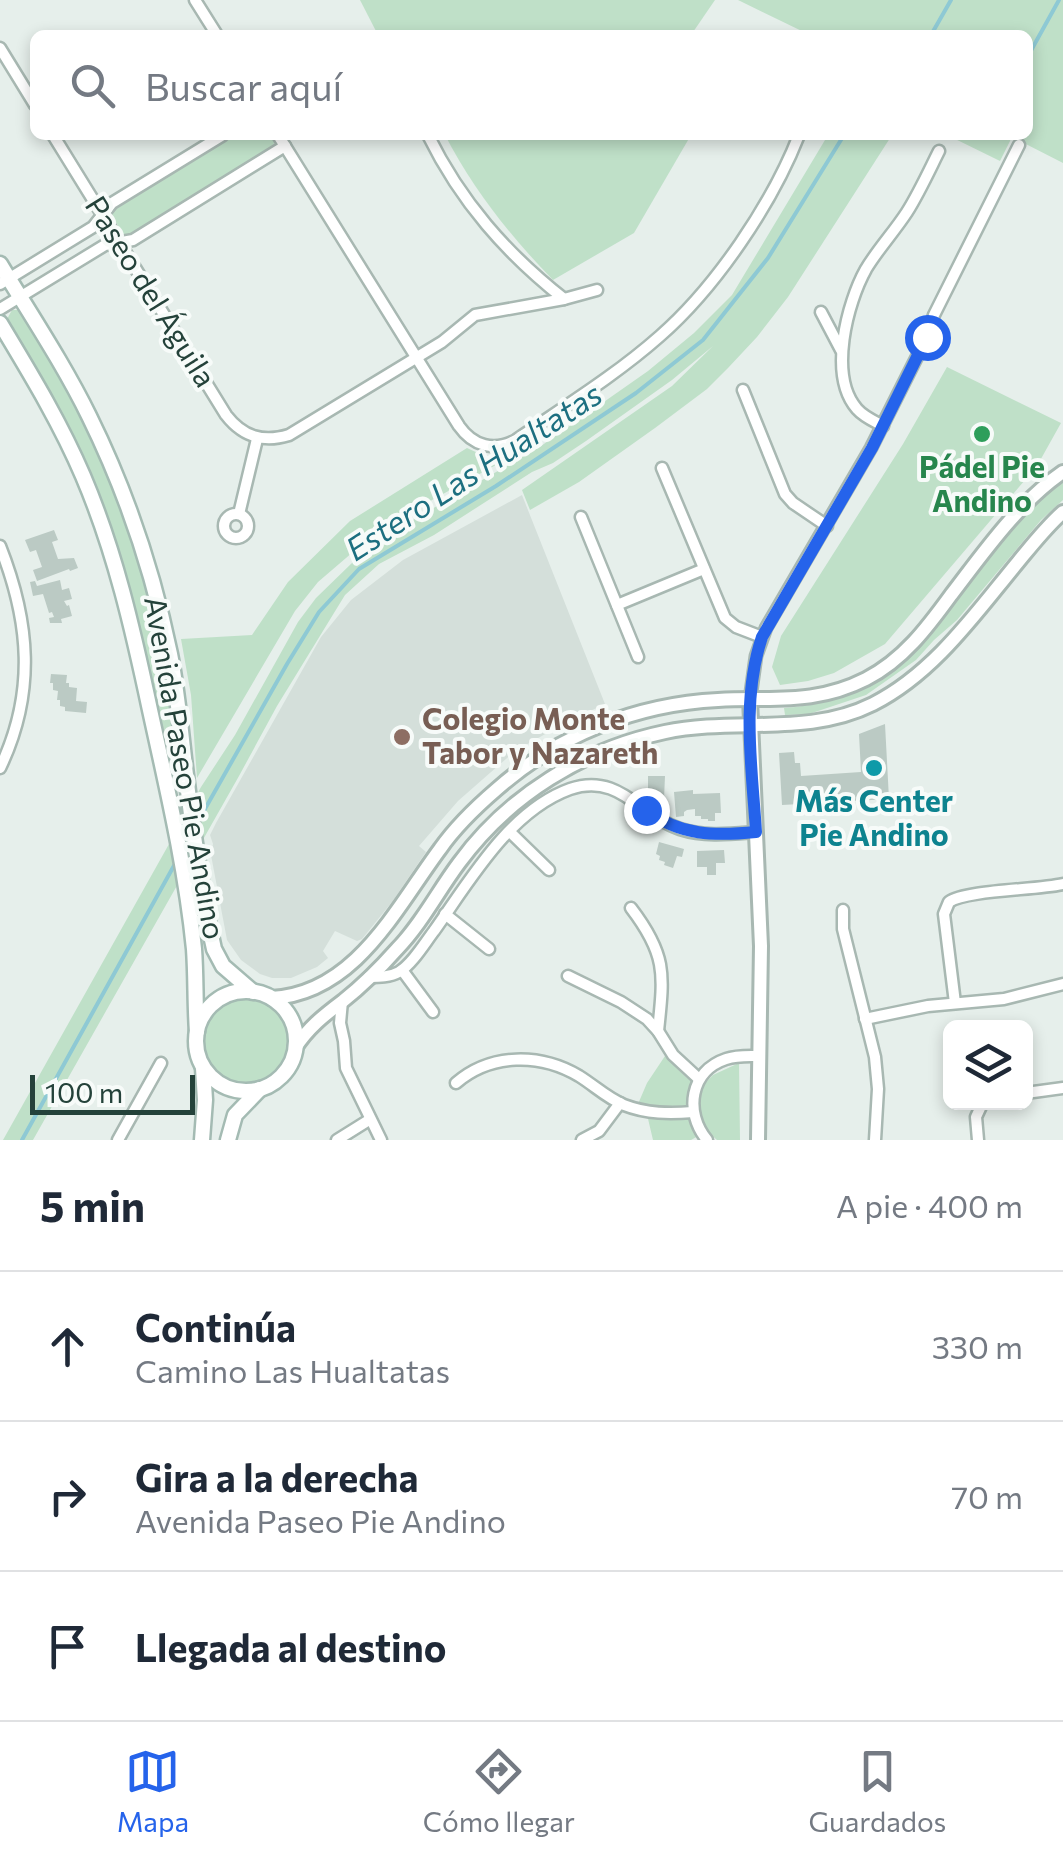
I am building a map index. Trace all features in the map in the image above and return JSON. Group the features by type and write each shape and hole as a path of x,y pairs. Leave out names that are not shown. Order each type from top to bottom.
{"main road":[{"name":"Avenida Paseo Pie Andino","path":"0,264 4,281 20,297 89,416 115,472 140,542 170,655 188,793 216,954 223,966 253,992"},
{"name":"Avenida Paseo Pie Andino","path":"0,322 52,412 84,478 134,634 185,890 194,951 197,1032"},
{"path":"202,1140 205,1100 197,1032 202,1018 217,1001 230,994 253,992 271,998 283,1008 291,1020 295,1048 281,1076 260,1088 236,1116 228,1140"},
{"path":"203,1067 228,1087 260,1088"}],"street":[{"path":"195,0 214,30"},
{"path":"0,48 30,97"},
{"name":"Paseo del Águila","path":"57,140 230,421 245,434 257,438"},
{"path":"4,281 92,227 112,204 215,140"},
{"path":"282,140 458,426 468,438 493,447 516,440 636,356 685,312 755,218 798,140"},
{"path":"431,140 482,222 524,266 564,299"},
{"path":"758,1140 760,946 750,724 753,668 762,637 778,606 883,426 1019,145"},
{"path":"0,309 105,245 133,240 286,146"},
{"path":"883,426 850,399 842,351 849,312 866,269 908,211 939,150"},
{"path":"239,514 257,438 289,435 416,358 482,312 597,290"},
{"path":"842,351 823,315 849,312"},
{"path":"743,390 781,488 793,503 827,526"},
{"path":"662,468 727,621 762,637"},
{"path":"271,998 313,990 352,962 402,906 458,826 506,780 540,757 590,730 627,716 692,702 824,696 862,681 892,662 919,638 1026,503 1063,472"},
{"path":"295,1048 312,1025 370,977 412,932 481,835 548,780 606,750 654,734 702,726 797,726 861,710 901,687 935,659 1063,512"},
{"path":"581,516 638,656"},
{"path":"0,546 14,588 26,658 20,714 0,768"},
{"path":"617,605 704,569"},
{"path":"370,977 402,970 472,873 510,832 552,798 572,788 588,786 620,792 680,829 718,835 756,832"},
{"path":"510,832 548,870"},
{"path":"955,1003 944,914 949,902 957,896 1063,884"},
{"path":"630,908 652,937 660,961 658,1031"},
{"path":"843,910 843,929 877,1078 875,1140"},
{"path":"445,914 489,949"},
{"path":"402,970 432,1012"},
{"path":"568,976 641,1014 673,1055 699,1080"},
{"path":"865,1019 1014,997 1063,984"},
{"path":"342,1001 346,1068 381,1140"},
{"path":"312,1025 341,1029"},
{"path":"705,1140 693,1112 699,1080 722,1060 760,1056"},
{"path":"456,1082 490,1064 529,1060 565,1069 620,1103 652,1112 693,1112"},
{"path":"118,1140 161,1064"},
{"path":"1033,1093 1063,1088"},
{"path":"582,1140 599,1131 620,1103"},
{"path":"978,1140 979,1110"},
{"path":"336,1140 369,1120"}],"shaded area":[{"name":"Colegio Monte Tabor y Nazareth","path":"522,495 605,704 515,751 458,801 419,846 426,852 362,939 357,941 335,931 323,951 328,958 317,967 291,978 260,974 241,960 227,940 211,855 210,835 216,823 321,637 351,600 403,560"}],"green space":[{"path":"360,0 715,0 694,30 375,30"},
{"path":"738,0 1063,0 1063,163 1018,140 1033,140 1033,30 800,30"},
{"path":"223,140 275,141 272,148 133,235 124,235 112,216 113,208"},
{"path":"448,140 688,140 634,233 553,280 493,211"},
{"path":"825,140 889,140 788,297 757,337 707,389 579,482 530,510 522,490 672,386 713,346 586,441 434,535 379,564 345,595 277,706 33,1140 3,1140 201,787 316,598 385,536 541,446 648,371 732,295"},
{"path":"957,140 1010,140 1000,161"},
{"path":"12,310 19,310 25,317 67,390 104,466 134,544 170,681 175,776 117,550 101,510 6,321"},
{"path":"947,367 1061,423 1037,466 885,644 834,673 780,685 772,667 781,636"},
{"path":"467,448 489,458 514,455 381,528 318,582 295,611 197,778 191,695 181,639 252,635 288,582 350,521"},
{"path":"1063,478 1063,500 1041,520 957,620 916,660 866,695 809,714 785,715 784,708 829,700 871,684 909,658 940,623 961,589 999,542"},
{"path":"237,997 255,997 271,1004 283,1016 290,1041 283,1066 271,1078 255,1085 237,1085 221,1078 209,1066 202,1050 202,1032 209,1016 221,1004"},
{"path":"665,1056 687,1078 705,1083 739,1063 740,1140 717,1140 707,1131 691,1140 653,1140 645,1106 638,1104"}],"building":[{"path":"54,530 58,540 52,542 58,559 74,558 78,568 37,581 33,570 42,567 36,550 30,552 25,540"},
{"path":"60,580 62,590 69,588 72,599 64,601 72,616 61,619 62,623 50,623 52,612 49,613 43,594 33,596 30,582 35,581 37,586"},
{"path":"51,674 67,675 69,687 77,688 76,701 87,702 86,713 65,711 60,706 58,691 50,683"},
{"name":"Más Center Pie Andino","path":"885,724 889,799 782,805 779,753 794,752 801,776 861,772 859,734"},
{"path":"648,776 665,776 664,799 657,799 655,790 648,790"},
{"path":"693,790 693,794 720,793 721,813 715,813 715,821 695,816 695,809 676,817 674,792"},
{"path":"659,842 684,849 673,868 659,860"},
{"path":"724,850 725,863 716,863 716,875 707,875 707,867 697,867 697,851"}],"waterway":[{"name":"Estero Las Hualtatas","path":"934,30 951,0"},
{"path":"1033,47 1059,0"},
{"name":"Estero Las Hualtatas","path":"197,823 319,612 359,569 496,486 636,393 703,340 768,258 841,140"},
{"name":"Estero Las Hualtatas","path":"22,1140 176,862"}],"place":[{"name":"Pádel Pie Andino","path":"982,434"},
{"name":"Colegio Monte Tabor y Nazareth","path":"402,737"},
{"name":"Más Center Pie Andino","path":"874,768"}],"route":[{"path":"646,810 669,825 692,832 756,832 750,699 762,637 872,448 927,337"}]}
